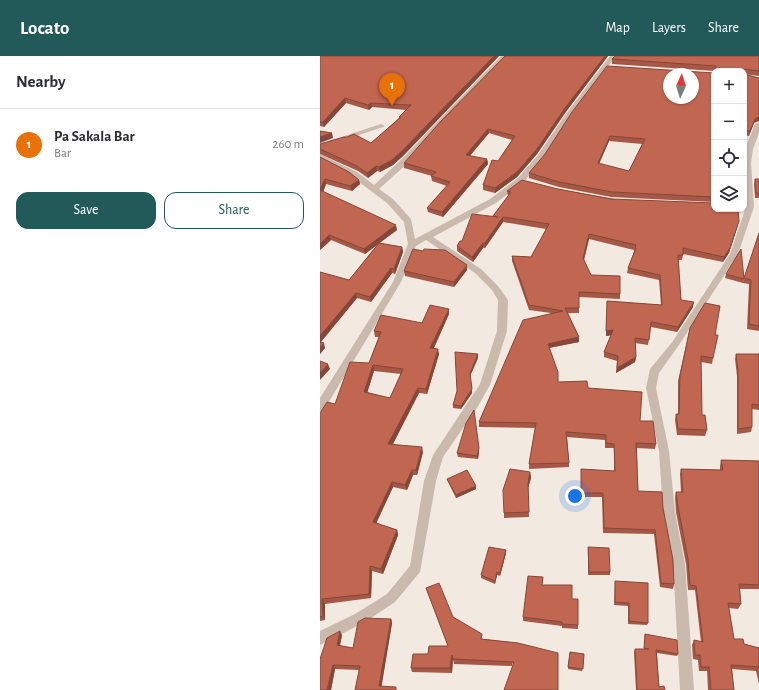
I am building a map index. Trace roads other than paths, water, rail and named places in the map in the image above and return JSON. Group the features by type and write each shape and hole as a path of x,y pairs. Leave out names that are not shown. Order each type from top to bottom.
{"street":[{"path":"375,189 407,159 448,114 505,56"},
{"path":"412,244 493,201 525,181 568,115 608,67 612,56"},
{"path":"687,690 679,564 669,512 664,451 651,388 654,372 676,343 734,254 751,207 747,163 749,149 759,124"},
{"path":"320,146 381,126"},
{"path":"320,156 354,174 390,201 408,221 412,244 397,282 320,407"},
{"path":"320,638 360,618 391,598 416,568 430,481 438,455 485,385 502,331 503,300 495,288 478,271 426,236"}],"place":[{"name":"Pa Sakala Bar","path":"392,106"}]}
